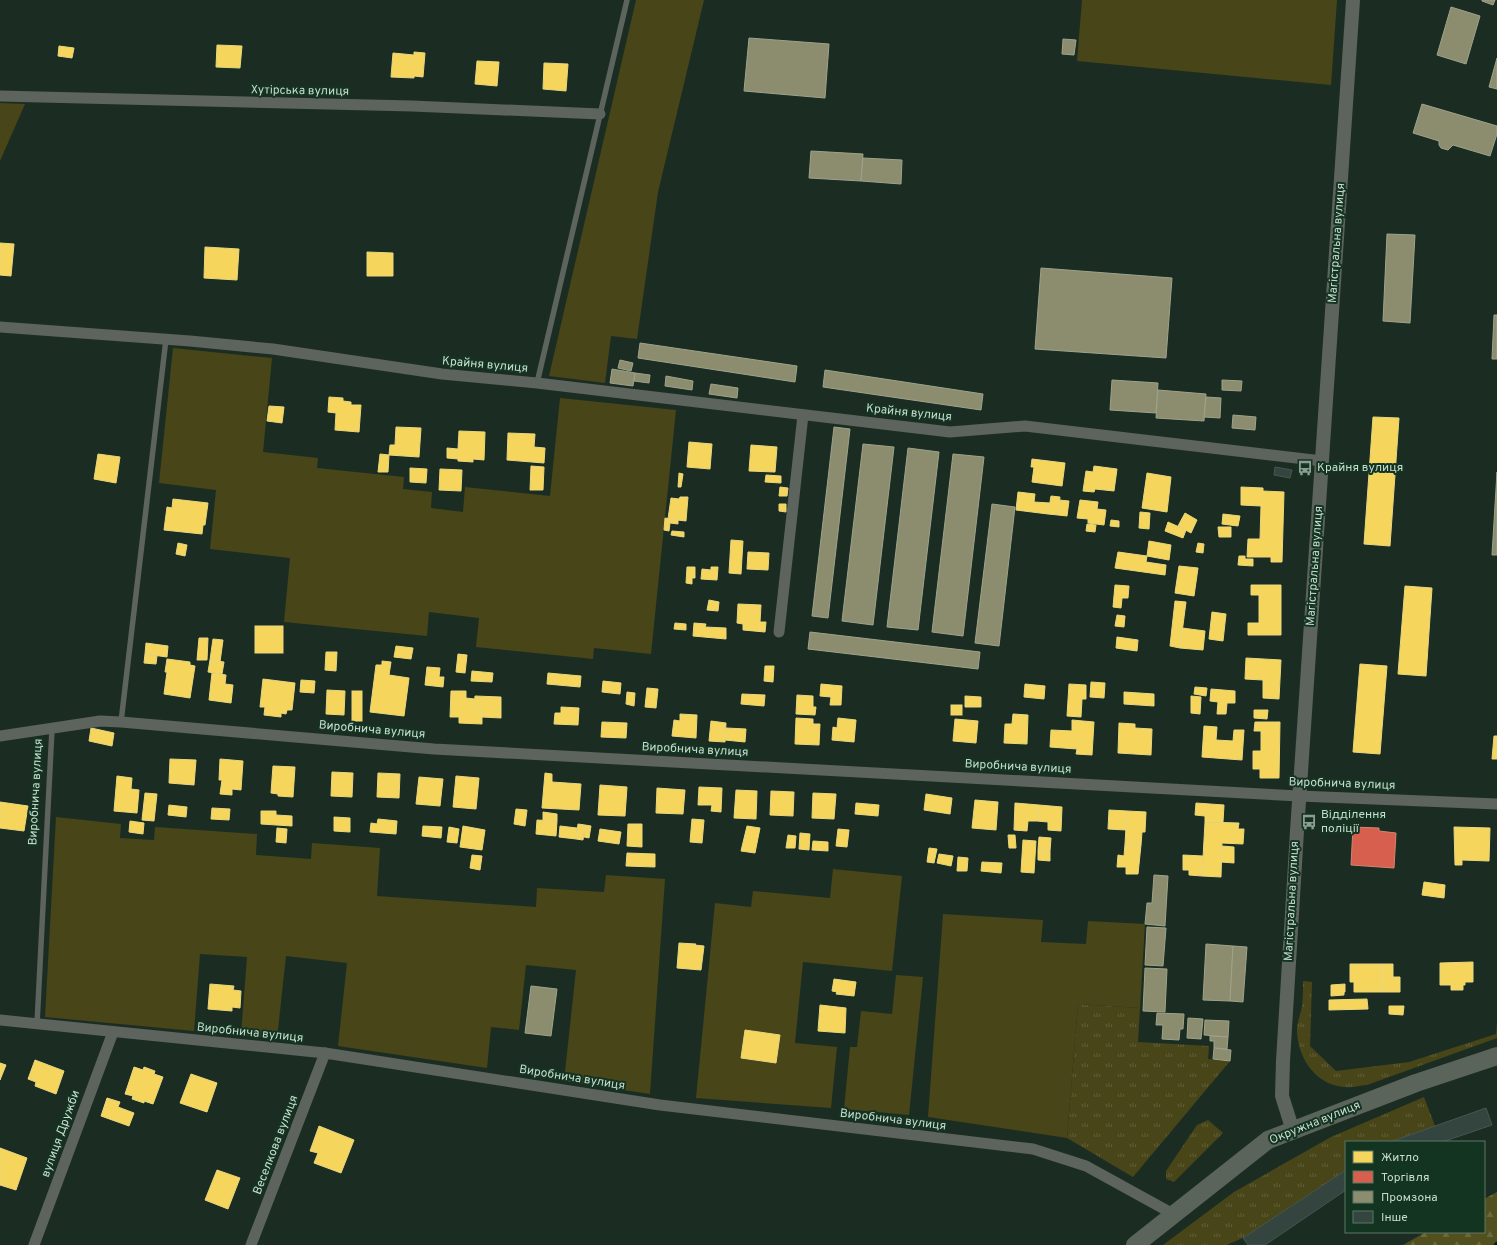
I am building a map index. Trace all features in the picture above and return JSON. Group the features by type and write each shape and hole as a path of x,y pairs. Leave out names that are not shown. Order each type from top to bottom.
{"main road":[{"name":"Окружна вулиця","path":"1136,1245 1268,1140 1416,1083 1497,1056"}],"street":[{"name":"Магістральна вулиця","path":"1293,1131 1282,1096 1299,796 1353,0"},
{"name":"Хутірська вулиця","path":"0,96 412,106 600,114"},
{"name":"Крайня вулиця","path":"0,327 273,348 442,374 537,383 950,432 1025,426 1322,461"},
{"path":"779,632 803,415"},
{"name":"Виробнича вулиця","path":"52,729 100,721 121,722 442,749 1299,796 1497,804"},
{"path":"0,736 52,729"},
{"path":"0,1020 37,1024"},
{"name":"Виробнича вулиця","path":"37,1024 325,1053 660,1105 1033,1149 1086,1166 1175,1215"},
{"name":"вулиця Дружби","path":"34,1245 113,1032"},
{"name":"Веселкова вулиця","path":"251,1245 325,1053"}],"lane":[{"path":"537,383 627,0"},
{"path":"121,722 166,339"},
{"name":"Виробнича вулиця","path":"37,1024 52,729"}],"green space":[{"path":"636,0 704,0 658,192 637,339 611,336 605,383 549,376"},
{"path":"1082,0 1337,0 1331,85 1077,61"},
{"path":"0,103 25,104 0,161"},
{"path":"173,348 272,358 263,452 318,458 317,468 404,477 403,489 432,492 431,508 463,512 465,487 550,496 560,398 676,410 651,654 594,648 593,659 476,647 479,618 429,612 427,636 284,622 290,558 210,549 216,490 159,483"},
{"path":"56,817 121,824 120,838 154,840 155,827 257,834 256,855 311,859 312,843 380,848 377,896 536,907 537,888 604,892 606,875 665,879 650,1094 564,1081 576,970 526,965 519,1030 491,1027 487,1068 338,1046 347,963 286,956 277,1039 241,1035 247,957 200,954 194,1031 45,1017"},
{"path":"833,869 902,876 892,971 803,962 795,1043 837,1047 831,1108 696,1098 715,903 751,907 753,891 830,898"},
{"path":"943,914 1043,920 1041,942 1086,944 1088,921 1145,924 1140,1008 1078,1004 1067,1138 928,1117"},
{"path":"896,975 923,977 909,1115 844,1109 850,1047 857,1047 861,1011 892,1014"},
{"path":"1303,981 1312,982 1310,1046 1336,1071 1409,1062 1496,1034 1497,1023 1497,1038 1367,1085 1340,1087 1319,1078 1311,1070 1300,1050 1297,1027 1302,1006"},
{"path":"1078,1004 1140,1008 1138,1042 1209,1046 1208,1059 1230,1061 1133,1177 1067,1138"},
{"path":"1424,1097 1435,1126 1393,1141 1345,1141 1345,1171 1243,1238 1226,1245 1163,1245 1234,1192 1331,1137"},
{"path":"1208,1120 1223,1133 1174,1182 1166,1179 1166,1171 1197,1125"},
{"path":"1497,1192 1497,1245 1403,1245 1424,1233 1485,1233 1485,1198"}],"building: Житло":[{"path":"217,45 242,46 240,68 216,67"},
{"path":"59,46 74,48 72,58 58,56"},
{"path":"414,52 425,53 423,77 391,77 393,53 414,55"},
{"path":"477,61 499,62 497,86 475,84"},
{"path":"544,63 568,64 566,91 543,89"},
{"path":"0,243 14,244 11,276 0,275"},
{"path":"205,247 239,249 237,280 204,278"},
{"path":"367,252 393,253 393,276 367,276"},
{"path":"329,397 343,398 343,401 351,402 351,405 361,405 359,432 335,430 336,413 328,412"},
{"path":"269,406 284,407 282,423 267,421"},
{"path":"1373,417 1399,418 1390,546 1364,544"},
{"path":"396,427 421,428 419,457 389,455 390,445 395,445"},
{"path":"459,431 485,432 484,460 473,459 473,462 458,461 458,459 447,458 447,448 458,449"},
{"path":"508,433 535,434 534,447 545,448 544,463 507,460"},
{"path":"689,442 712,444 710,469 687,467"},
{"path":"751,445 777,447 775,472 749,471"},
{"path":"98,454 120,457 116,483 94,479"},
{"path":"380,454 389,455 388,472 378,472"},
{"path":"1032,459 1065,463 1062,486 1032,482 1034,467 1031,467"},
{"path":"531,466 544,467 543,490 530,490"},
{"path":"1094,466 1117,469 1114,491 1095,489 1094,492 1083,491 1086,471 1093,472"},
{"path":"410,468 427,469 426,483 410,482"},
{"path":"440,469 462,470 461,491 439,490"},
{"path":"679,473 683,474 681,487 678,487"},
{"path":"1147,473 1171,477 1167,512 1142,508"},
{"path":"766,475 781,476 781,483 765,482"},
{"path":"780,487 788,488 787,496 779,496"},
{"path":"1241,487 1263,488 1263,491 1284,492 1282,562 1271,562 1271,557 1247,557 1248,539 1260,539 1261,506 1241,505"},
{"path":"1018,492 1035,494 1034,502 1050,503 1048,514 1016,510"},
{"path":"1051,496 1060,497 1058,515 1048,514"},
{"path":"680,497 688,497 686,521 668,519 671,498 679,499"},
{"path":"173,499 208,503 205,525 203,525 202,534 164,530 167,507 172,508"},
{"path":"1059,500 1069,501 1067,516 1058,515"},
{"path":"1080,500 1098,502 1097,509 1106,510 1104,525 1088,523 1088,519 1077,518"},
{"path":"779,504 786,504 786,512 779,511"},
{"path":"1140,512 1150,513 1149,529 1139,528"},
{"path":"1185,513 1197,520 1191,533 1178,526"},
{"path":"1223,514 1240,516 1238,526 1222,524"},
{"path":"665,518 678,520 678,524 670,523 669,531 664,530"},
{"path":"1111,520 1119,521 1119,527 1110,526"},
{"path":"1168,522 1186,530 1183,538 1165,531"},
{"path":"1087,524 1096,525 1095,532 1086,531"},
{"path":"1218,527 1231,527 1231,537 1219,537"},
{"path":"672,531 684,532 684,537 671,535"},
{"path":"731,540 743,541 741,574 729,573"},
{"path":"1149,541 1171,545 1169,560 1147,556"},
{"path":"178,543 187,545 185,556 176,554"},
{"path":"1198,543 1204,544 1203,553 1196,552"},
{"path":"748,552 769,553 768,570 747,569"},
{"path":"1118,552 1147,556 1146,562 1166,565 1165,575 1115,568"},
{"path":"1239,556 1245,556 1245,559 1253,559 1253,566 1238,565"},
{"path":"1179,566 1198,568 1194,596 1175,593"},
{"path":"687,567 695,567 695,578 692,578 692,584 686,583"},
{"path":"711,567 718,567 717,580 701,579 702,569 711,570"},
{"path":"1115,585 1129,586 1128,598 1122,598 1121,608 1113,607"},
{"path":"1251,585 1281,585 1281,635 1248,635 1248,623 1259,623 1259,595 1251,595"},
{"path":"1405,586 1432,588 1426,676 1398,674"},
{"path":"709,600 719,602 718,611 707,610"},
{"path":"1175,601 1186,602 1180,648 1170,646"},
{"path":"738,604 761,605 760,622 766,622 765,632 743,630 743,624 737,623"},
{"path":"1212,612 1226,614 1223,641 1209,639"},
{"path":"1117,615 1125,616 1124,627 1115,626"},
{"path":"675,623 686,624 686,630 674,629"},
{"path":"694,623 706,624 705,627 726,628 726,639 693,636"},
{"path":"255,626 283,626 283,653 255,653"},
{"path":"1182,628 1205,631 1203,650 1180,648"},
{"path":"1117,637 1138,640 1137,651 1116,648"},
{"path":"199,638 208,638 207,660 197,660"},
{"path":"213,639 223,640 220,662 210,660"},
{"path":"146,643 168,646 167,657 145,654"},
{"path":"396,646 413,648 411,659 394,657"},
{"path":"326,652 337,652 336,671 325,670"},
{"path":"145,654 157,656 156,664 144,663"},
{"path":"458,654 467,655 465,673 456,672"},
{"path":"1246,658 1281,660 1279,699 1263,698 1263,680 1245,679"},
{"path":"167,659 190,662 190,665 195,666 190,698 164,694"},
{"path":"210,660 224,662 222,674 208,672"},
{"path":"382,661 391,662 389,675 409,678 404,716 370,712 376,665 382,665"},
{"path":"1360,664 1387,666 1380,754 1353,752"},
{"path":"765,666 774,666 773,682 764,681"},
{"path":"427,667 440,668 439,677 444,677 443,687 425,685"},
{"path":"472,671 493,673 492,682 471,681"},
{"path":"212,673 226,675 225,684 233,685 231,703 209,700"},
{"path":"548,673 581,676 580,687 547,684"},
{"path":"263,679 295,683 292,710 287,710 286,714 281,713 281,717 264,715 265,707 260,707"},
{"path":"301,680 315,681 314,693 300,692"},
{"path":"603,681 621,683 620,694 602,692"},
{"path":"1091,682 1105,683 1104,698 1090,697"},
{"path":"821,684 842,686 841,705 830,705 831,697 820,696"},
{"path":"1025,684 1045,686 1044,699 1024,697"},
{"path":"1069,684 1086,685 1086,699 1082,699 1081,717 1067,716"},
{"path":"1195,687 1207,688 1206,696 1194,694"},
{"path":"647,688 658,689 656,708 645,707"},
{"path":"1211,689 1235,691 1235,703 1227,703 1226,714 1217,714 1218,702 1210,701"},
{"path":"327,690 345,691 344,715 326,714"},
{"path":"352,691 362,691 362,721 352,721"},
{"path":"451,691 466,691 466,698 475,699 474,710 482,711 482,724 459,723 459,717 450,717"},
{"path":"627,692 635,693 634,706 626,704"},
{"path":"1124,692 1154,694 1154,706 1124,704"},
{"path":"742,694 765,695 764,706 741,704"},
{"path":"797,695 813,696 813,707 816,707 815,715 796,714"},
{"path":"475,696 501,697 501,718 482,717 482,711 474,710"},
{"path":"965,696 981,697 981,707 965,707"},
{"path":"1191,696 1201,697 1200,714 1191,713"},
{"path":"951,705 962,705 962,715 951,715"},
{"path":"561,707 579,708 578,725 554,724 555,713 561,713"},
{"path":"1254,710 1268,710 1267,719 1254,718"},
{"path":"680,714 697,715 696,738 672,736 674,720 680,721"},
{"path":"1013,714 1028,715 1027,744 1004,743 1005,724 1012,724"},
{"path":"796,718 813,719 813,724 820,724 819,745 795,744"},
{"path":"838,718 856,720 854,742 832,740 833,727 837,728"},
{"path":"955,719 978,721 976,743 953,741"},
{"path":"1072,720 1094,722 1092,755 1076,754 1077,749 1050,747 1051,730 1072,731"},
{"path":"711,721 726,723 725,742 709,741"},
{"path":"602,722 627,723 626,738 601,737"},
{"path":"1255,722 1280,722 1279,778 1260,778 1260,769 1253,769 1253,751 1261,751 1261,731 1254,731"},
{"path":"1119,723 1135,724 1135,728 1152,729 1151,755 1118,753"},
{"path":"1204,726 1217,727 1216,740 1233,741 1234,730 1244,730 1242,760 1202,757"},
{"path":"91,728 114,733 112,746 89,741"},
{"path":"726,728 746,729 745,742 725,740"},
{"path":"1494,736 1497,736 1497,759 1492,759"},
{"path":"170,759 196,760 194,785 169,783"},
{"path":"220,759 243,761 241,790 232,789 232,795 220,794 222,780 219,780"},
{"path":"273,766 295,767 293,797 278,796 278,794 271,793"},
{"path":"332,772 353,773 352,797 331,796"},
{"path":"378,773 400,774 399,798 377,797"},
{"path":"545,773 552,774 552,782 581,784 579,810 542,808"},
{"path":"117,776 132,778 131,789 139,790 137,813 114,811"},
{"path":"456,776 479,778 476,809 453,807"},
{"path":"419,777 443,779 440,806 416,804"},
{"path":"600,785 627,787 625,816 598,815"},
{"path":"699,787 722,788 721,812 711,811 712,805 698,805"},
{"path":"657,788 685,790 683,814 656,813"},
{"path":"736,790 757,791 756,819 734,818"},
{"path":"771,791 794,792 793,816 770,815"},
{"path":"145,793 157,794 154,821 142,820"},
{"path":"813,793 836,794 834,819 812,818"},
{"path":"926,794 952,798 950,814 924,810"},
{"path":"975,800 998,802 996,830 972,828"},
{"path":"0,802 28,806 24,831 0,828"},
{"path":"856,803 879,805 878,816 855,814"},
{"path":"1015,803 1039,805 1037,821 1028,821 1027,831 1014,830"},
{"path":"1196,803 1224,805 1223,822 1205,822 1205,816 1195,815"},
{"path":"169,805 187,807 186,817 168,815"},
{"path":"1039,805 1062,807 1061,831 1048,830 1048,822 1037,821"},
{"path":"212,808 230,809 229,820 211,819"},
{"path":"516,809 527,810 525,826 514,824"},
{"path":"1109,810 1127,811 1126,830 1108,829"},
{"path":"261,811 276,811 276,815 292,816 292,826 261,824"},
{"path":"1127,811 1146,812 1145,832 1142,832 1141,845 1125,844"},
{"path":"543,812 557,814 557,821 543,820"},
{"path":"334,817 350,818 350,832 334,831"},
{"path":"378,819 397,821 396,834 370,832 371,823 377,824"},
{"path":"692,819 704,820 702,843 690,842"},
{"path":"537,820 557,821 556,836 536,834"},
{"path":"130,821 144,823 143,834 129,832"},
{"path":"1205,822 1239,823 1238,829 1244,829 1243,844 1222,843 1221,877 1202,876"},
{"path":"578,824 585,825 583,840 576,839"},
{"path":"628,824 642,824 642,847 627,846"},
{"path":"585,825 591,826 589,838 584,837"},
{"path":"423,826 442,827 441,838 422,836"},
{"path":"463,826 485,830 482,850 460,847"},
{"path":"560,826 577,828 576,839 559,837"},
{"path":"747,826 760,828 755,853 741,851"},
{"path":"449,827 459,829 457,843 447,842"},
{"path":"1454,827 1490,828 1489,861 1462,860 1462,865 1455,865"},
{"path":"277,828 287,829 286,843 276,842"},
{"path":"600,829 621,832 619,844 598,841"},
{"path":"838,829 849,830 847,847 836,846"},
{"path":"800,833 810,834 809,850 799,849"},
{"path":"788,835 796,836 795,848 786,848"},
{"path":"1008,835 1015,835 1016,848 1009,848"},
{"path":"1039,837 1051,838 1050,851 1038,850"},
{"path":"1023,840 1036,841 1034,873 1021,872"},
{"path":"813,841 828,842 828,851 812,850"},
{"path":"1125,844 1141,845 1138,874 1126,874 1126,867 1117,867 1118,855 1124,856"},
{"path":"1222,846 1234,847 1234,863 1221,862"},
{"path":"929,848 937,849 934,863 927,862"},
{"path":"1038,850 1050,851 1050,861 1038,860"},
{"path":"627,853 655,854 655,867 626,866"},
{"path":"939,854 953,856 951,866 937,863"},
{"path":"472,855 482,856 480,870 470,868"},
{"path":"1183,855 1203,856 1202,876 1189,875 1189,870 1183,870"},
{"path":"958,857 968,858 967,871 957,871"},
{"path":"982,862 1002,863 1001,873 981,871"},
{"path":"1424,882 1445,885 1444,898 1422,895"},
{"path":"679,943 704,946 701,970 677,968"},
{"path":"1473,962 1473,982 1465,982 1465,985 1463,985 1463,990 1451,990 1451,985 1440,985 1440,963"},
{"path":"1350,964 1382,964 1382,992 1354,992 1354,982 1350,982"},
{"path":"1382,964 1393,964 1393,977 1400,977 1400,992 1382,992"},
{"path":"834,979 856,982 854,996 836,994 837,992 832,991"},
{"path":"210,984 234,986 233,990 241,991 240,1008 232,1007 232,1011 208,1009"},
{"path":"1345,984 1344,995 1331,996 1331,985"},
{"path":"1367,999 1368,1009 1329,1010 1329,1000"},
{"path":"820,1005 846,1008 845,1033 818,1031"},
{"path":"1389,1006 1404,1006 1403,1015 1389,1014"},
{"path":"745,1030 780,1035 776,1063 741,1058"},
{"path":"35,1060 64,1071 56,1094 35,1086 36,1082 28,1079"},
{"path":"0,1063 6,1065 0,1080"},
{"path":"134,1067 143,1070 144,1067 155,1071 154,1074 163,1077 153,1104 132,1099 133,1096 125,1094"},
{"path":"191,1074 217,1083 207,1112 180,1103"},
{"path":"107,1098 120,1102 118,1107 134,1113 129,1126 101,1116"},
{"path":"319,1126 354,1140 341,1173 314,1163 318,1153 310,1151"},
{"path":"0,1148 27,1158 16,1190 0,1185"},
{"path":"217,1170 240,1178 228,1209 205,1200"}],"building: Торгівля":[{"path":"1353,827 1379,828 1379,831 1396,833 1394,868 1351,865"}],"building: Промзона":[{"path":"1482,0 1495,0 1493,5"},
{"path":"1451,7 1480,16 1466,64 1437,55"},
{"path":"749,38 829,44 825,98 744,91"},
{"path":"1063,39 1076,40 1074,55 1062,54"},
{"path":"1497,58 1497,89 1489,87"},
{"path":"1422,104 1497,126 1497,134 1490,156 1453,145 1448,150 1441,148 1439,141 1413,133"},
{"path":"811,151 863,154 861,181 809,178"},
{"path":"863,158 902,160 901,184 861,181"},
{"path":"1387,234 1415,235 1410,323 1383,321"},
{"path":"1041,268 1172,278 1166,358 1035,349"},
{"path":"1494,315 1497,315 1497,359 1492,359"},
{"path":"640,343 797,366 795,382 638,358"},
{"path":"620,360 633,363 631,371 618,368"},
{"path":"612,369 635,373 633,386 610,383"},
{"path":"825,370 983,394 981,410 823,387"},
{"path":"635,373 650,375 649,383 634,381"},
{"path":"666,376 693,381 692,390 665,386"},
{"path":"1112,380 1158,383 1156,413 1110,410"},
{"path":"1222,380 1242,381 1241,391 1222,390"},
{"path":"711,384 738,388 737,398 709,394"},
{"path":"1158,390 1206,394 1204,421 1156,418"},
{"path":"1206,397 1221,398 1220,418 1204,417"},
{"path":"1233,415 1256,417 1255,430 1232,428"},
{"path":"834,427 850,429 828,618 812,616"},
{"path":"863,444 894,447 873,625 842,621"},
{"path":"908,448 939,452 918,630 887,627"},
{"path":"953,454 984,457 963,636 932,632"},
{"path":"1497,472 1497,555 1492,555"},
{"path":"992,504 1015,507 999,646 975,643"},
{"path":"810,632 980,652 978,669 808,649"},
{"path":"1154,875 1168,876 1165,926 1145,924 1147,903 1152,903"},
{"path":"1147,927 1166,928 1163,966 1145,965"},
{"path":"1206,944 1233,946 1230,1001 1203,1000"},
{"path":"1233,946 1247,947 1243,1002 1230,1001"},
{"path":"1145,968 1167,969 1165,1012 1143,1011"},
{"path":"531,986 557,989 551,1036 525,1033"},
{"path":"1157,1013 1184,1014 1183,1029 1180,1029 1179,1040 1162,1039 1163,1025 1156,1025"},
{"path":"1188,1018 1203,1019 1201,1039 1187,1038"},
{"path":"1205,1020 1229,1021 1228,1037 1204,1035"},
{"path":"1210,1036 1228,1037 1227,1049 1214,1048 1214,1041 1210,1041"},
{"path":"1214,1048 1231,1050 1230,1061 1213,1059"}],"building: Інше":[{"path":"1275,467 1292,470 1290,478 1274,475"},
{"path":"1486,1108 1492,1125 1445,1141 1393,1141"},
{"path":"1345,1171 1345,1191 1265,1245 1248,1245 1243,1238"}],"place":[{"name":"Крайня вулиця","path":"1305,468"},
{"name":"Відділення поліції","path":"1309,822"}]}
